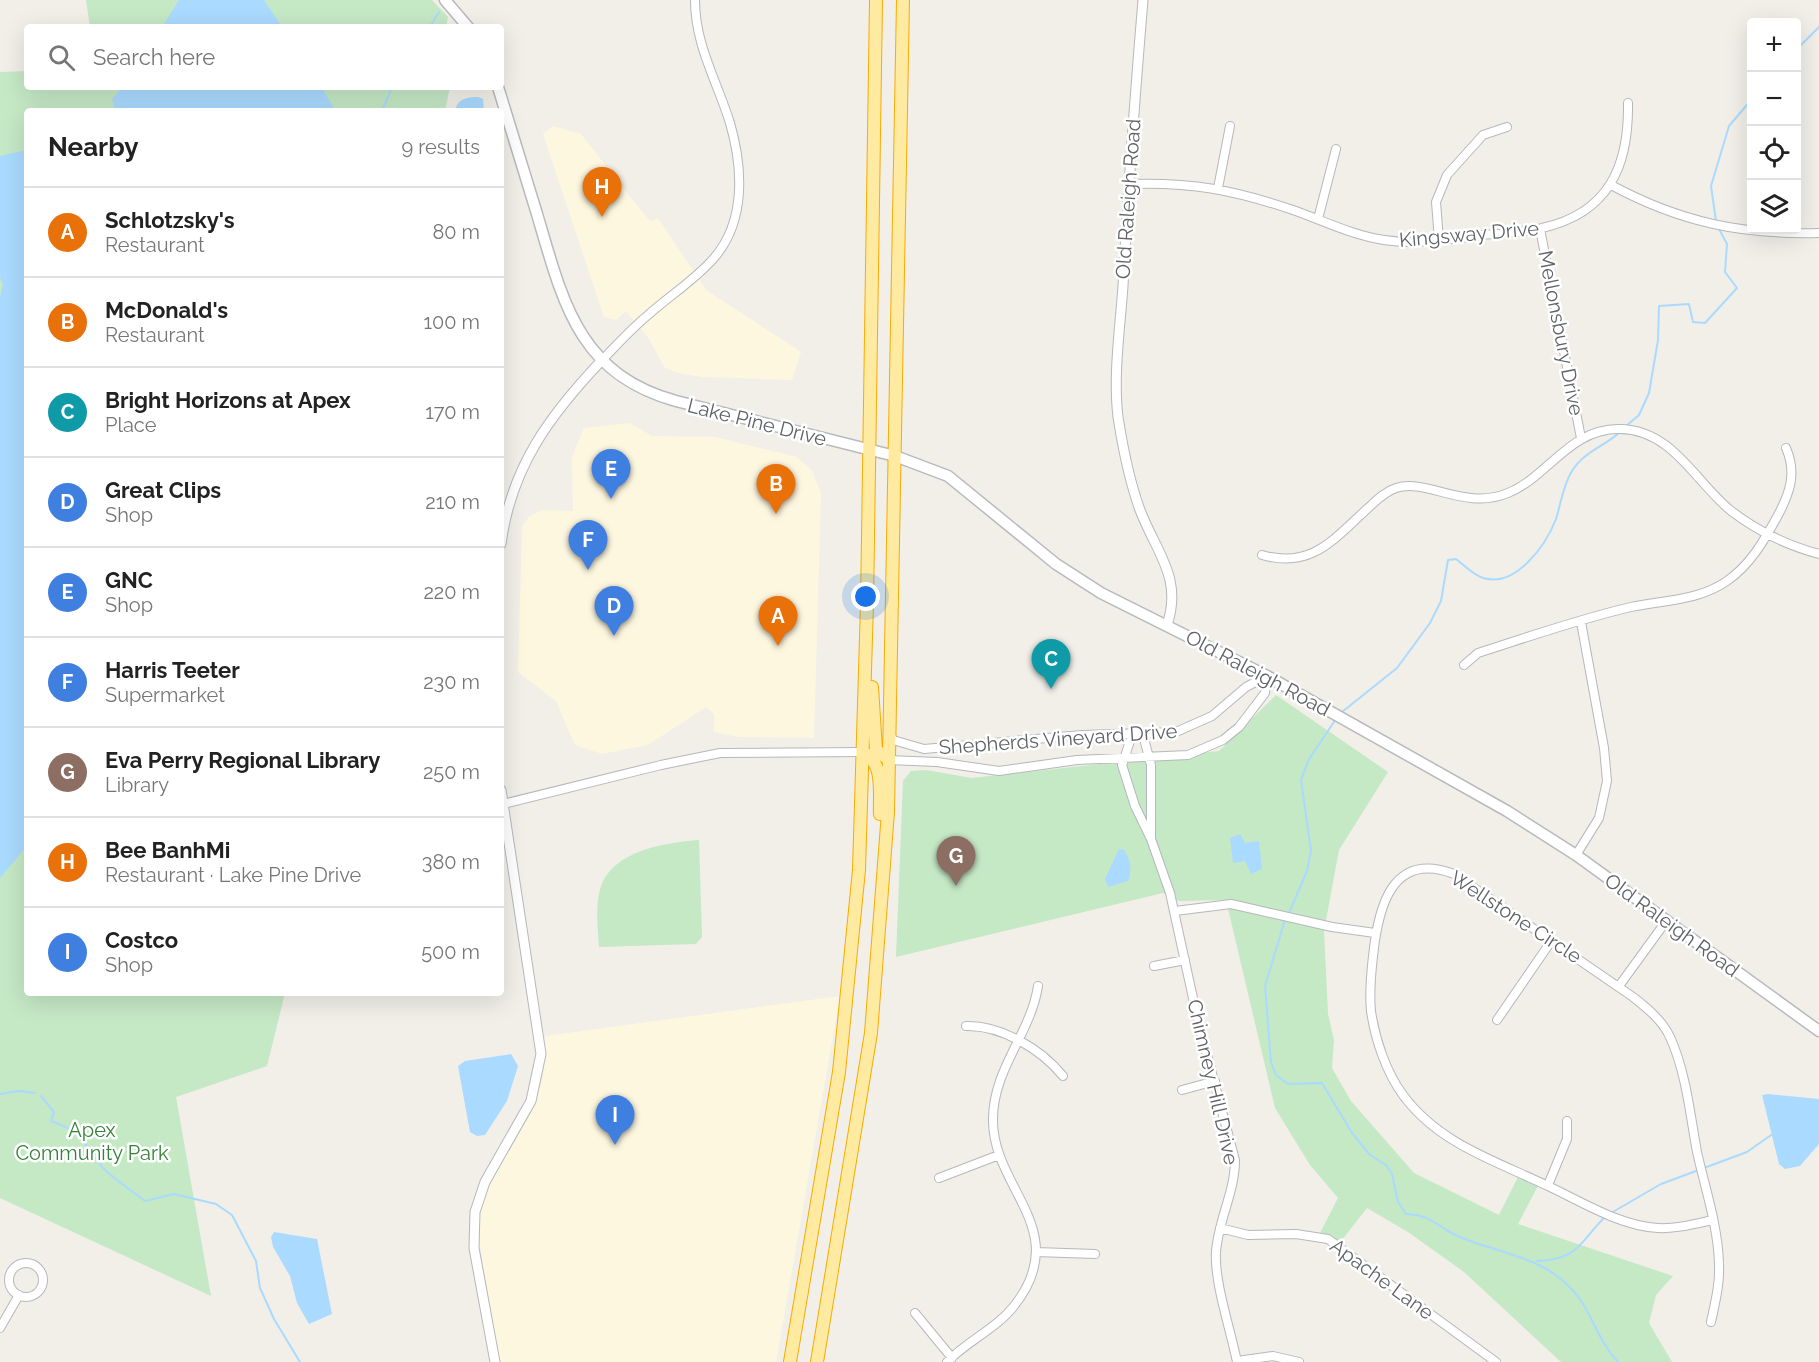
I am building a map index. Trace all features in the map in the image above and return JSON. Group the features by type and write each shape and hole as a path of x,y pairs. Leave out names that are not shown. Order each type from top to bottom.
{"highway":[{"path":"790,1362 824,1172 845,1029 859,870 869,451 876,0"},
{"path":"817,1362 871,1033 882,887 890,731 903,0"},
{"path":"865,652 871,663 876,750 882,757 889,760"},
{"path":"863,752 873,759 878,768 882,887"},
{"path":"796,1362 797,1322"}],"main road":[{"path":"445,0 465,24"},
{"name":"Lake Pine Drive","path":"499,90 564,302 586,342 602,360 631,385 648,393 895,456 948,476 1056,564 1101,593 1167,625"},
{"name":"Old Raleigh Road","path":"1167,625 1267,676 1507,811 1576,855 1819,1031"}],"street":[{"path":"504,531 512,495 531,450 562,403 636,325 714,258 727,238 736,217 739,184 732,132 700,44 695,0"},
{"name":"Old Raleigh Road","path":"1143,0 1129,184 1117,405 1131,482 1147,527 1169,572 1173,608 1167,625"},
{"name":"Kingsway Drive","path":"1129,184 1190,184 1218,188 1318,219 1339,229 1396,242 1439,240 1540,229 1574,217 1611,185 1627,142 1628,103"},
{"path":"1218,188 1230,126"},
{"path":"1439,240 1436,202 1447,175 1484,135 1507,127"},
{"path":"1318,219 1336,149"},
{"path":"1611,185 1657,209 1696,221 1752,230 1819,233"},
{"name":"Mellonsbury Drive","path":"1540,229 1581,438"},
{"path":"1262,555 1290,561 1314,552 1334,540 1383,495 1398,487 1413,487 1469,499 1491,498 1509,493 1527,482 1581,438 1596,432 1618,429 1638,431 1659,440 1678,455 1730,509 1767,535 1819,554"},
{"path":"1464,665 1478,653 1631,607 1691,597 1713,589 1744,567 1767,535 1792,480 1791,461 1785,448"},
{"path":"1576,855 1599,818 1607,781 1606,756 1581,622"},
{"name":"Shepherds Vineyard Drive","path":"890,731 893,740 924,749 1082,735 1163,735 1188,729 1212,716 1246,687 1267,676"},
{"name":"Shepherds Vineyard Drive","path":"889,760 938,762 999,771 1077,760 1188,755 1233,733 1260,702 1265,693 1267,676"},
{"path":"1123,758 1132,735"},
{"name":"Chimney Hill Drive","path":"1143,735 1150,758 1151,839"},
{"path":"504,804 661,765 720,753 863,752"},
{"name":"Chimney Hill Drive","path":"1123,758 1122,765 1135,806 1151,839 1175,911 1235,1160 1235,1173 1216,1250 1218,1271 1237,1362"},
{"path":"495,1362 474,1248 475,1212 485,1182 531,1101 542,1054 504,810"},
{"name":"Wellstone Circle","path":"1711,1322 1719,1280 1718,1249 1713,1220 1682,1076 1670,1035 1652,1012 1619,986 1454,874 1434,869 1407,874 1392,886 1382,904 1376,933 1370,987 1371,1009 1381,1049 1402,1095 1424,1119 1454,1143 1611,1216 1647,1227 1677,1227 1713,1220"},
{"path":"1175,911 1231,904 1332,927 1376,933"},
{"path":"1619,986 1666,920"},
{"path":"1497,1020 1552,940"},
{"path":"1154,966 1185,960"},
{"path":"915,1313 949,1360 990,1329 1014,1306 1028,1282 1036,1252 1029,1215 999,1155 993,1125 996,1092 1008,1060 1030,1020 1038,986"},
{"path":"966,1026 992,1028 1050,1060 1063,1076"},
{"path":"1182,1090 1215,1081"},
{"path":"1548,1185 1567,1139 1567,1121"},
{"path":"939,1178 999,1155"},
{"name":"Apache Lane","path":"1220,1228 1248,1234 1296,1234 1328,1239 1496,1362"},
{"path":"1036,1252 1095,1254"},
{"path":"24,1263 35,1265 42,1274 40,1290 30,1296 19,1295 10,1284 11,1273 24,1263"},
{"path":"0,1328 19,1295"},
{"path":"1237,1362 1273,1356 1299,1362"}],"shaded area":[{"path":"553,126 581,134 651,222 658,218 706,290 801,352 792,380 702,377 678,373 665,368 649,339 626,311 616,320 604,317 543,134"},
{"path":"629,423 652,436 715,437 797,457 812,471 821,493 814,738 738,737 714,732 714,714 706,707 648,745 602,754 575,745 556,701 518,672 522,526 529,517 541,510 573,511 572,457 584,428"},
{"path":"840,996 776,1362 499,1362 478,1232 481,1207 490,1183 533,1109 543,1077 545,1036"}],"green space":[{"path":"86,0 432,0 448,17 447,24 90,24"},
{"name":"Apex Community Park","path":"24,71 24,90 449,90 446,108 24,108 24,996 284,996 267,1066 176,1097 211,1296 0,1198 0,72"},
{"path":"1276,695 1388,772 1339,850 1324,931 1328,1014 1334,1040 1332,1068 1351,1101 1414,1173 1499,1215 1520,1173 1540,1182 1518,1224 1673,1276 1656,1295 1649,1323 1672,1362 1561,1362 1464,1272 1408,1232 1367,1208 1338,1245 1319,1235 1338,1198 1310,1165 1275,1108 1226,900 1179,901 1163,893 896,957 903,781 911,771 926,770 972,778 1219,751"},
{"path":"699,840 702,937 696,944 599,947 598,897 606,876 615,866 641,851 671,843"}],"water":[{"path":"179,0 264,0 280,24 164,24"},
{"path":"120,90 323,90 334,108 113,108 112,99"},
{"path":"483,99 484,108 456,108 463,100"},
{"path":"24,151 24,850 0,878 0,296 3,284 0,278 0,156"},
{"path":"1240,834 1245,843 1259,841 1262,869 1251,874 1245,861 1233,863 1230,838"},
{"path":"1119,849 1124,850 1130,865 1128,881 1108,887 1105,879"},
{"path":"511,1054 518,1066 507,1101 485,1135 477,1136 470,1132 458,1066 465,1061"},
{"path":"1762,1095 1819,1099 1819,1144 1800,1166 1785,1169 1779,1164"},
{"path":"274,1232 317,1239 332,1314 309,1324 297,1303 290,1276 273,1247 271,1237"}],"waterway":[{"path":"432,24 439,12"},
{"path":"1801,45 1819,27"},
{"path":"383,108 391,90"},
{"path":"1716,221 1711,186 1729,126 1747,105"},
{"path":"1625,427 1639,415 1649,393 1658,340 1659,306 1689,304 1693,322 1705,323 1737,288 1725,272 1727,244 1718,227"},
{"path":"1342,712 1397,668 1430,623 1441,601 1448,560 1456,559 1483,578 1507,577 1518,571 1545,541 1556,519 1566,482 1577,464 1621,431"},
{"path":"1288,915 1307,871 1311,851 1301,780 1309,759 1336,719"},
{"path":"1285,920 1265,986 1271,1062 1276,1075 1288,1084 1322,1083 1352,1133 1370,1155 1386,1165 1392,1174 1398,1202 1406,1214 1429,1219 1460,1237 1540,1265 1568,1285 1580,1299 1606,1347 1618,1362"},
{"path":"0,1094 19,1091 35,1093"},
{"path":"41,1096 54,1112 51,1121 77,1135 103,1168 145,1201 174,1194 216,1204 232,1215 256,1261 260,1288 274,1319 300,1362"},
{"path":"1611,1213 1661,1184 1747,1152 1774,1133"},
{"path":"1537,1261 1551,1260 1571,1253 1606,1216"}],"place":[{"name":"Bee BanhMi","path":"602,217"},
{"name":"GNC","path":"611,499"},
{"name":"McDonald's","path":"776,514"},
{"name":"Harris Teeter","path":"588,570"},
{"name":"Great Clips","path":"614,636"},
{"name":"Schlotzsky's","path":"778,646"},
{"name":"Bright Horizons at Apex","path":"1051,689"},
{"name":"Eva Perry Regional Library","path":"956,886"},
{"name":"Costco","path":"615,1145"}]}
